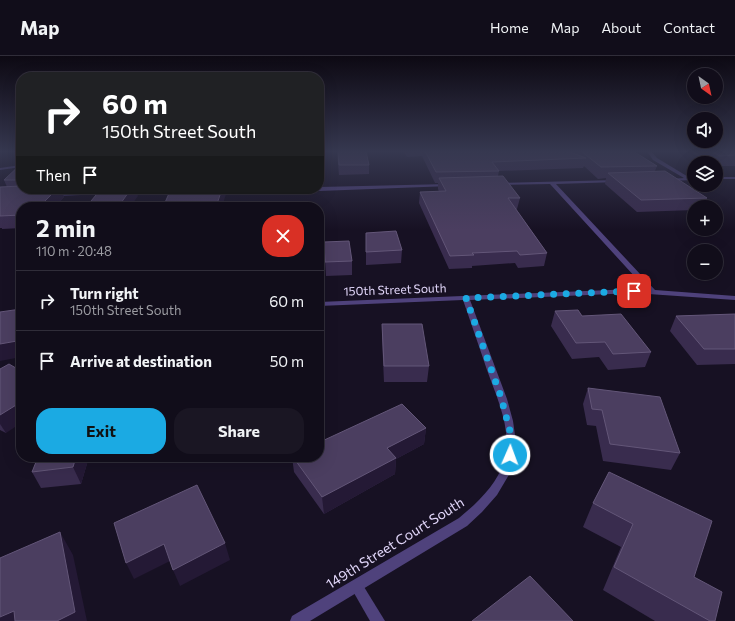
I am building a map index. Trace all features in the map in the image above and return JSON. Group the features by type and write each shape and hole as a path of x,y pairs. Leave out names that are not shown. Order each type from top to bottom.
{"street":[{"path":"723,178 735,178"},
{"path":"659,180 687,179"},
{"path":"493,184 621,181"},
{"path":"552,183 654,293"},
{"path":"324,189 456,185"},
{"name":"150th Street South","path":"324,304 612,292 735,298"},
{"name":"149th Street Court South","path":"297,621 463,522 478,510 491,496 504,471 510,455 511,435 501,397 466,298"},
{"path":"356,586 378,621"}],"building":[{"path":"7,177 16,177 16,180 4,180"},
{"path":"504,177 520,198 508,198 547,253 520,255 517,251 472,253 474,255 450,256 420,192 446,191 439,178"},
{"path":"613,177 675,177 687,185 687,192 698,192 707,198 641,200"},
{"path":"16,186 16,194 52,194 44,202 16,202 16,215 0,216 0,187"},
{"path":"97,194 127,194 122,202 90,202"},
{"path":"169,194 220,194 218,202 165,202"},
{"path":"396,231 402,250 366,252 366,233"},
{"path":"349,241 352,261 325,262 324,242"},
{"path":"16,310 16,341 0,344 0,312"},
{"path":"578,310 582,316 621,314 651,352 613,354 605,342 576,343 555,311"},
{"path":"735,314 735,349 704,349 676,316"},
{"path":"382,324 422,324 429,366 384,366"},
{"path":"9,364 16,368 16,405 0,415 0,369"},
{"path":"588,388 660,397 680,453 610,444 602,410 592,409"},
{"path":"402,404 426,428 387,448 396,458 322,497 297,462 324,462 324,440"},
{"path":"36,462 74,462 73,467 32,472"},
{"path":"609,472 712,521 694,577 722,592 715,621 710,621 614,567 633,524 593,503"},
{"path":"197,485 225,543 173,570 164,544 126,563 114,523"},
{"path":"60,532 75,612 57,621 15,621 14,611 0,617 0,558"},
{"path":"530,576 573,621 472,621"}],"route":[{"path":"510,455 511,435 501,397 466,298 634,291"}]}
